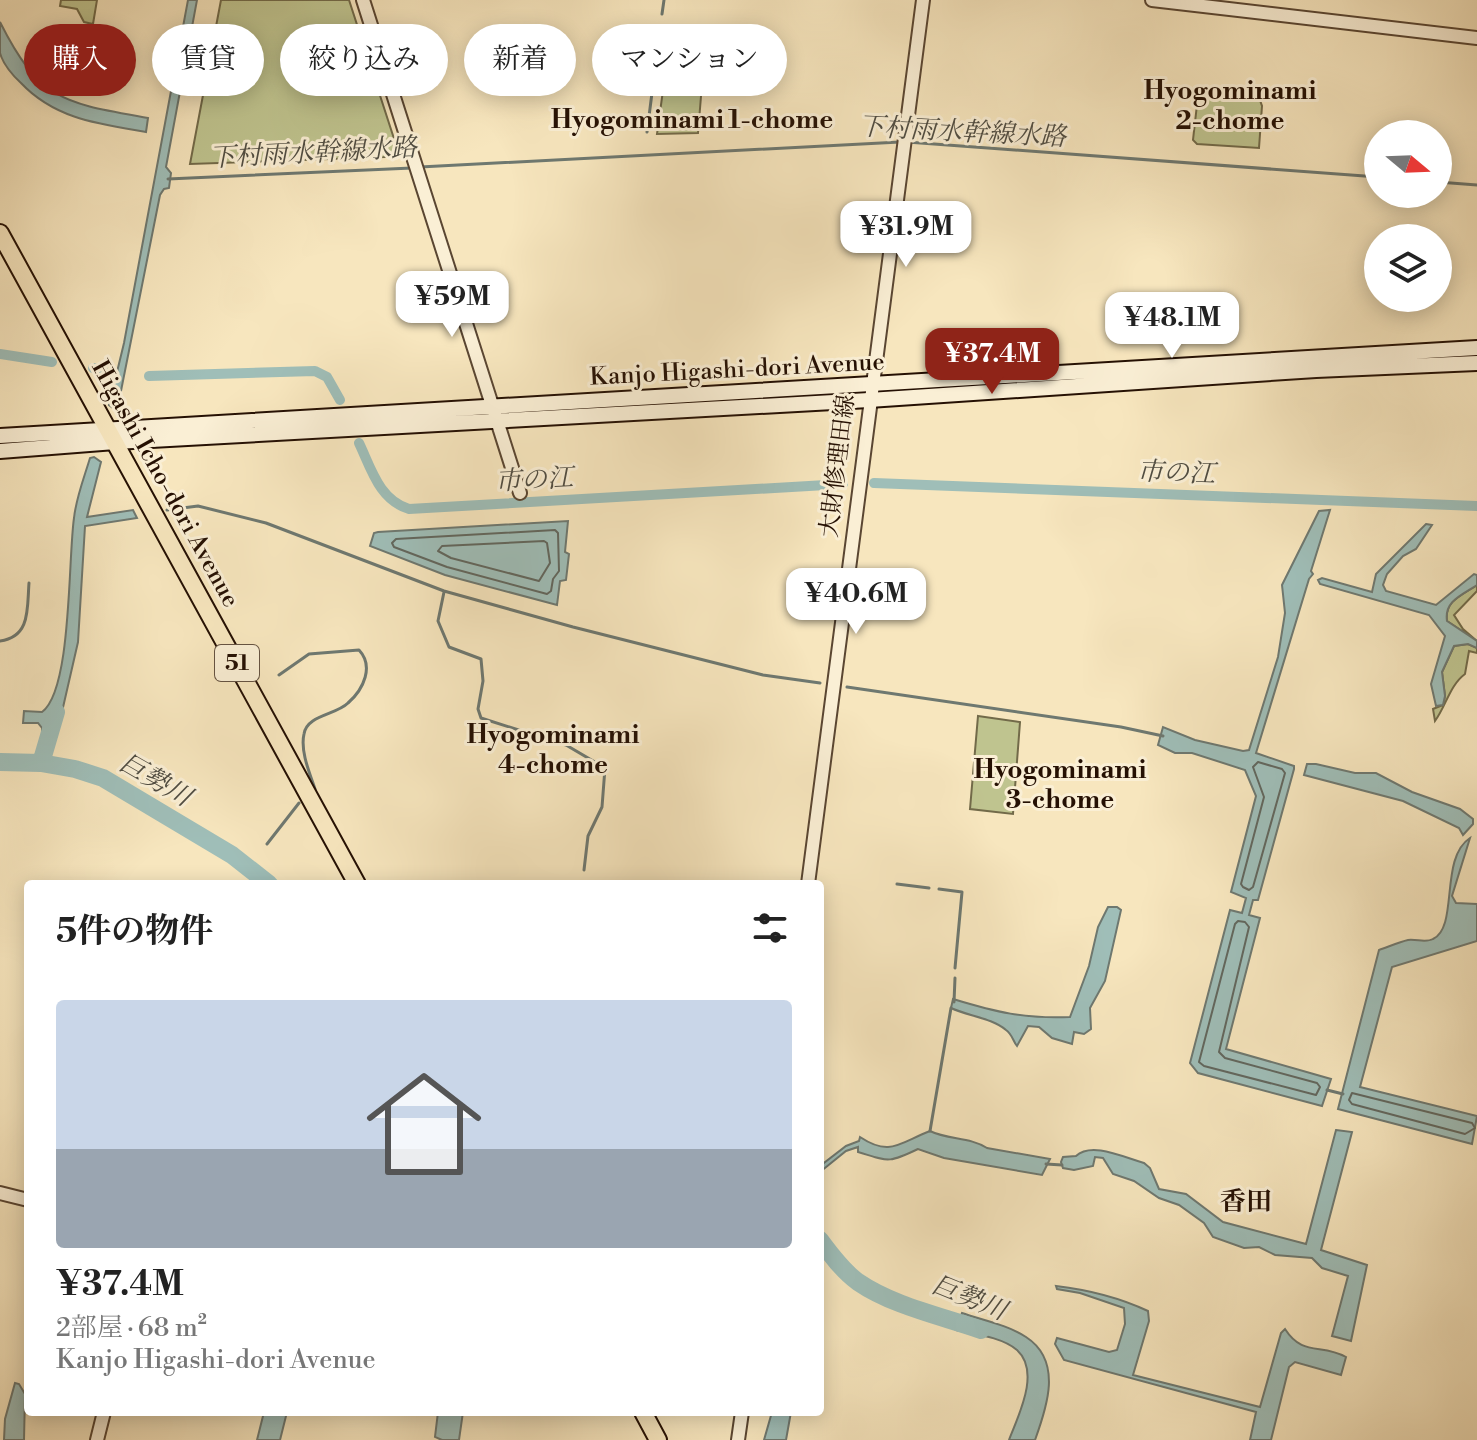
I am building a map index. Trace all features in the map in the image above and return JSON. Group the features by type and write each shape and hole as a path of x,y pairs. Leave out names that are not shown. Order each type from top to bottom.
{"main road":[{"name":"Higashi Icho-dori Avenue","path":"0,233 355,880"},
{"name":"Kanjo Higashi-dori Avenue","path":"0,451 112,437 494,414 871,383 1477,348"},
{"name":"Kanjo Higashi-dori Avenue","path":"494,414 869,400 1316,370 1477,363"},
{"name":"Kanjo Higashi-dori Avenue","path":"0,436 112,437"},
{"path":"645,1416 658,1440"}],"street":[{"path":"363,0 520,493"},
{"name":"大財修理田線","path":"809,880 923,0"},
{"path":"1152,0 1477,38"},
{"path":"0,1193 24,1199"},
{"path":"97,1440 103,1416"},
{"path":"738,1440 741,1416"}],"green space":[{"path":"61,0 97,0 93,24 84,22 77,9 60,6"},
{"path":"221,0 349,0 357,24 280,24 280,96 380,96 398,151 385,157 190,164 203,96 264,96 264,24 216,24"},
{"path":"1199,87 1257,92 1262,106 1259,148 1197,144 1193,140"},
{"path":"662,96 701,96 698,133 657,134"},
{"path":"1477,585 1477,591 1454,615 1463,629 1477,641 1447,621 1447,614 1455,599"},
{"path":"1468,644 1477,648 1477,653 1469,651 1465,674 1435,721 1433,709 1443,705 1445,696 1442,672 1454,646"},
{"path":"978,716 1020,722 1013,814 970,809"}],"water":[{"path":"188,0 197,0 193,24 184,24"},
{"path":"0,22 24,63 24,85 6,65 0,53"},
{"path":"35,96 62,96 95,108 148,118 146,132 79,118"},
{"path":"170,96 179,96 166,167 171,173 169,188 160,195 117,411 109,405 124,343"},
{"path":"90,458 101,462 87,517 133,510 137,518 85,526 78,642 56,738 42,734 38,723 23,723 24,711 42,712 52,699 59,678 67,622 75,510"},
{"path":"1330,510 1256,753 1294,766 1294,769 1258,900 1253,900 1249,915 1260,918 1226,1049 1331,1079 1322,1106 1198,1073 1190,1063 1230,910 1242,913 1246,898 1231,892 1256,796 1245,770 1192,753 1175,753 1158,745 1163,727 1195,740 1249,750 1278,657 1285,613 1282,585 1319,511"},
{"path":"568,521 566,580 560,581 557,605 445,575 370,546 374,533 378,532"},
{"path":"1426,524 1432,525 1416,549 1403,556 1387,574 1383,585 1386,591 1436,605 1474,574 1477,575 1477,585 1451,603 1447,621 1477,641 1477,648 1468,644 1454,646 1442,672 1443,705 1436,706 1431,684 1445,636 1429,615 1320,584 1318,580 1322,578 1372,592 1376,574"},
{"path":"1307,764 1355,773 1376,773 1412,792 1460,809 1473,819 1473,824 1463,835 1459,828 1403,801 1304,775"},
{"path":"1470,838 1452,896 1456,903 1477,904 1477,941 1392,967 1360,1087 1477,1116 1472,1144 1338,1109 1379,950 1408,940 1430,940 1441,932 1455,861"},
{"path":"1108,907 1121,910 1105,981 1090,1008 1091,1029 1084,1034 1074,1032 1072,1044 1052,1038 1039,1027 1028,1026 1017,1046 1010,1033 1000,1026 951,1008 953,999 1010,1014 1070,1017 1089,966 1098,927"},
{"path":"1336,1130 1352,1132 1321,1250 1367,1265 1351,1341 1332,1336 1348,1276 1322,1268 1312,1258 1275,1255 1259,1247 1244,1248 1213,1237 1204,1223 1179,1205 1159,1198 1134,1181 1113,1174 1103,1158 1095,1157 1093,1166 1074,1170 1063,1168 1061,1162 1063,1157 1100,1150 1144,1163 1150,1168 1159,1189 1186,1194 1223,1222 1306,1244"},
{"path":"930,1131 987,1148 1050,1159 1042,1175 944,1158 918,1149 893,1159 882,1159 858,1152 858,1147 846,1151 824,1169 824,1163 846,1146 859,1141 860,1137 879,1146 902,1143"},
{"path":"1056,1286 1104,1295 1148,1311 1149,1321 1133,1375 1260,1407 1281,1333 1285,1329 1299,1343 1346,1357 1341,1375 1295,1362 1289,1367 1271,1440 1250,1440 1256,1412 1064,1360 1055,1344 1057,1338 1109,1352 1117,1350 1125,1324 1124,1308 1080,1293 1057,1289"},
{"path":"962,1313 1019,1333 1038,1347 1045,1359 1049,1385 1035,1440 1009,1440 1025,1394 1027,1370 1024,1359 1004,1342 956,1330"},
{"path":"15,1383 19,1384 24,1392 24,1440 4,1440 5,1419"},
{"path":"263,1416 286,1416 280,1440 257,1440"},
{"path":"438,1416 462,1416 459,1440 435,1437"},
{"path":"771,1416 790,1416 786,1440 764,1440"}],"waterway":[{"path":"662,14 664,0"},
{"path":"647,132 652,96"},
{"name":"下村雨水幹線水路","path":"420,167 900,142"},
{"name":"下村雨水幹線水路","path":"907,142 1364,176"},
{"name":"下村雨水幹線水路","path":"168,179 412,168"},
{"name":"下村雨水幹線水路","path":"1452,183 1477,185"},
{"name":"市の江","path":"0,354 52,362"},
{"name":"市の江","path":"93,368 103,370"},
{"name":"市の江","path":"149,376 315,371 327,377 340,400"},
{"name":"市の江","path":"359,443 383,491 399,505 409,509 843,484"},
{"name":"市の江","path":"874,483 1477,506"},
{"path":"167,510 198,506 266,523 444,591 763,675 820,683"},
{"path":"0,641 17,634 22,627 27,611 29,583"},
{"path":"444,592 438,621 449,647 481,659 483,681 478,709 481,718 566,745 605,768 602,807 588,836 584,870"},
{"path":"279,675 309,654 359,650 366,663 365,677 354,697 343,707 316,719 306,728 303,748 315,789"},
{"path":"847,687 1121,727 1163,736"},
{"path":"41,763 56,712"},
{"name":"巨勢川","path":"0,762 41,763 103,778 232,855 264,880"},
{"path":"267,844 299,803"},
{"path":"897,884 929,888"},
{"path":"939,889 962,892 955,968"},
{"path":"954,1002 955,978"},
{"path":"930,1131 951,1008"},
{"path":"1327,1090 1343,1094"},
{"path":"1046,1164 1062,1165"},
{"name":"巨勢川","path":"824,1245 847,1273 872,1290 902,1304 981,1330"}],"district":[{"name":"Hyogominami 2-chome","path":"1230,106"},
{"name":"Hyogominami 1-chome","path":"692,120"},
{"name":"Hyogominami 4-chome","path":"553,750"},
{"name":"Hyogominami 3-chome","path":"1060,785"},
{"name":"香田","path":"1246,1202"}]}
